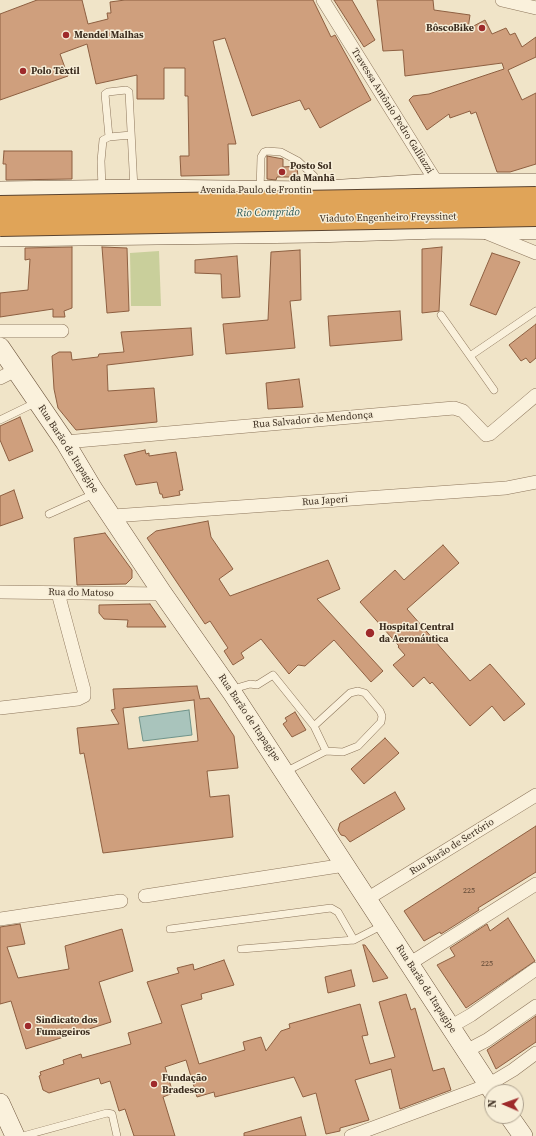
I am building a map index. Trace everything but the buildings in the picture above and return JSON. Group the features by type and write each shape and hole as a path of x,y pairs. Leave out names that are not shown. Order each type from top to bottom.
{"highway":[{"name":"Viaduto Engenheiro Freyssinet","path":"0,207 536,198"},
{"name":"Viaduto Engenheiro Freyssinet","path":"0,225 536,215"}],"main road":[{"name":"Avenida Paulo de Frontin","path":"0,191 138,189 260,192 316,191 437,184 536,183"},
{"path":"138,189 142,236"},
{"path":"314,233 316,191"},
{"path":"0,237 314,233 439,229 536,230"},
{"name":"Rua Barão de Itapagipe","path":"0,347 8,374 37,402 65,442 163,594 233,694 285,772 488,1084"},
{"path":"0,1103 15,1136"},
{"path":"515,1124 523,1136"}],"street":[{"name":"Travessa Antônio Pedro Galliazzi","path":"323,0 437,184 439,229"},
{"path":"502,0 524,2 536,8"},
{"path":"480,230 536,253"},
{"path":"0,331 62,331"},
{"name":"Rua Salvador de Mendonça","path":"65,442 454,408 463,411 486,435 490,434 536,395"},
{"name":"Rua Japeri","path":"113,516 506,488 536,482"},
{"name":"Rua do Matoso","path":"0,592 163,594"},
{"path":"0,708 78,699 84,696 84,690 58,593"},
{"name":"Rua Barão de Sertório","path":"367,899 536,795"},
{"path":"145,896 345,865"},
{"path":"409,964 536,884"},
{"path":"0,919 121,901"},
{"path":"450,1027 471,1015 536,969"},
{"path":"466,1051 487,1040 536,1006"},
{"path":"497,1084 536,1053"},
{"path":"351,1136 484,1091"}],"lane":[{"path":"109,137 105,94 108,92 122,90 129,92 131,135 138,189"},
{"path":"102,189 101,145 103,140 109,137 131,135"},
{"path":"260,192 261,157 264,152 267,151 281,152 298,161 314,176 316,191"},
{"path":"470,356 536,311"},
{"path":"441,315 494,390"},
{"path":"0,420 37,402"},
{"path":"49,514 96,492"},
{"path":"233,694 240,687 250,684 257,685 273,675 314,726 326,751"},
{"path":"285,772 326,751 343,752 358,746 381,722 382,716 380,711 364,693 358,691 350,693 314,726"},
{"path":"170,929 330,908 338,912 354,940"},
{"path":"241,949 354,940 384,924"},
{"path":"23,1136 107,1113 112,1114 118,1136"}],"green space":[{"path":"159,251 161,306 131,306 130,253"}],"water":[{"path":"189,710 192,735 143,741 139,717"}],"place":[{"name":"BôscoBike","path":"482,28"},
{"name":"Mendel Malhas","path":"66,35"},
{"name":"Polo Têxtil","path":"23,71"},
{"name":"Posto Sol da Manhã","path":"282,172"},
{"name":"Hospital Central da Aeronáutica","path":"370,633"},
{"name":"Sindicato dos Fumageiros","path":"28,1026"},
{"name":"Fundação Bradesco","path":"154,1084"}],"water label":[{"name":"Rio Comprido","path":"268,213"}]}
